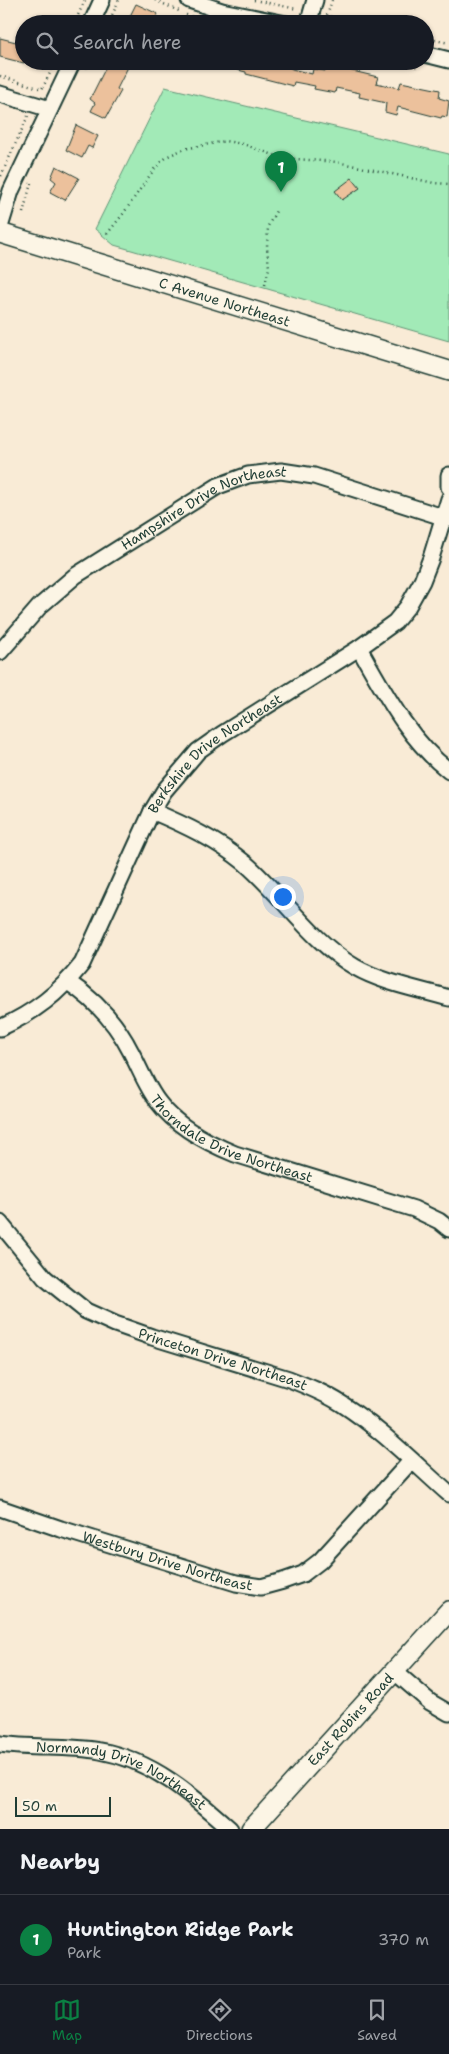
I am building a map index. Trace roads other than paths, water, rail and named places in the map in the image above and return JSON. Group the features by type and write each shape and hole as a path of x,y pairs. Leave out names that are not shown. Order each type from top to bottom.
{"street":[{"path":"95,15 102,0"},
{"path":"189,0 222,11 242,15"},
{"path":"311,15 315,0"},
{"path":"434,56 449,60"},
{"path":"0,227 11,191 69,70"},
{"path":"0,94 50,109"},
{"name":"C Avenue Northeast","path":"0,233 449,371"},
{"name":"Hampshire Drive Northeast","path":"0,652 40,606 75,576 218,486 248,474 281,471 314,476 446,518"},
{"path":"449,475 449,487"},
{"name":"Berkshire Drive Northeast","path":"0,1028 24,1017 47,1001 68,982 82,964 152,811 164,791 198,751 359,648 395,622 408,606 422,581 446,518 449,500"},
{"path":"359,648 401,720 422,747 449,770"},
{"path":"152,811 187,826 244,863 336,954 356,967 382,978 449,998"},
{"name":"Thorndale Drive Northeast","path":"68,982 88,995 102,1009 118,1030 159,1104 193,1133 213,1145 235,1154 414,1209 440,1221 449,1229"},
{"name":"Princeton Drive Northeast","path":"0,1223 45,1278 86,1311 124,1327 289,1379 316,1390 341,1403 367,1421 449,1494"},
{"name":"Westbury Drive Northeast","path":"0,1508 61,1530 236,1583 261,1586 302,1574 320,1561 411,1461"},
{"name":"East Robins Road","path":"251,1829 449,1611"},
{"path":"394,1671 430,1702 449,1713"},
{"name":"Normandy Drive Northeast","path":"0,1744 101,1751 133,1761 173,1782 193,1796 230,1829"}],"place":[{"name":"Huntington Ridge Park","path":"281,192"}]}
